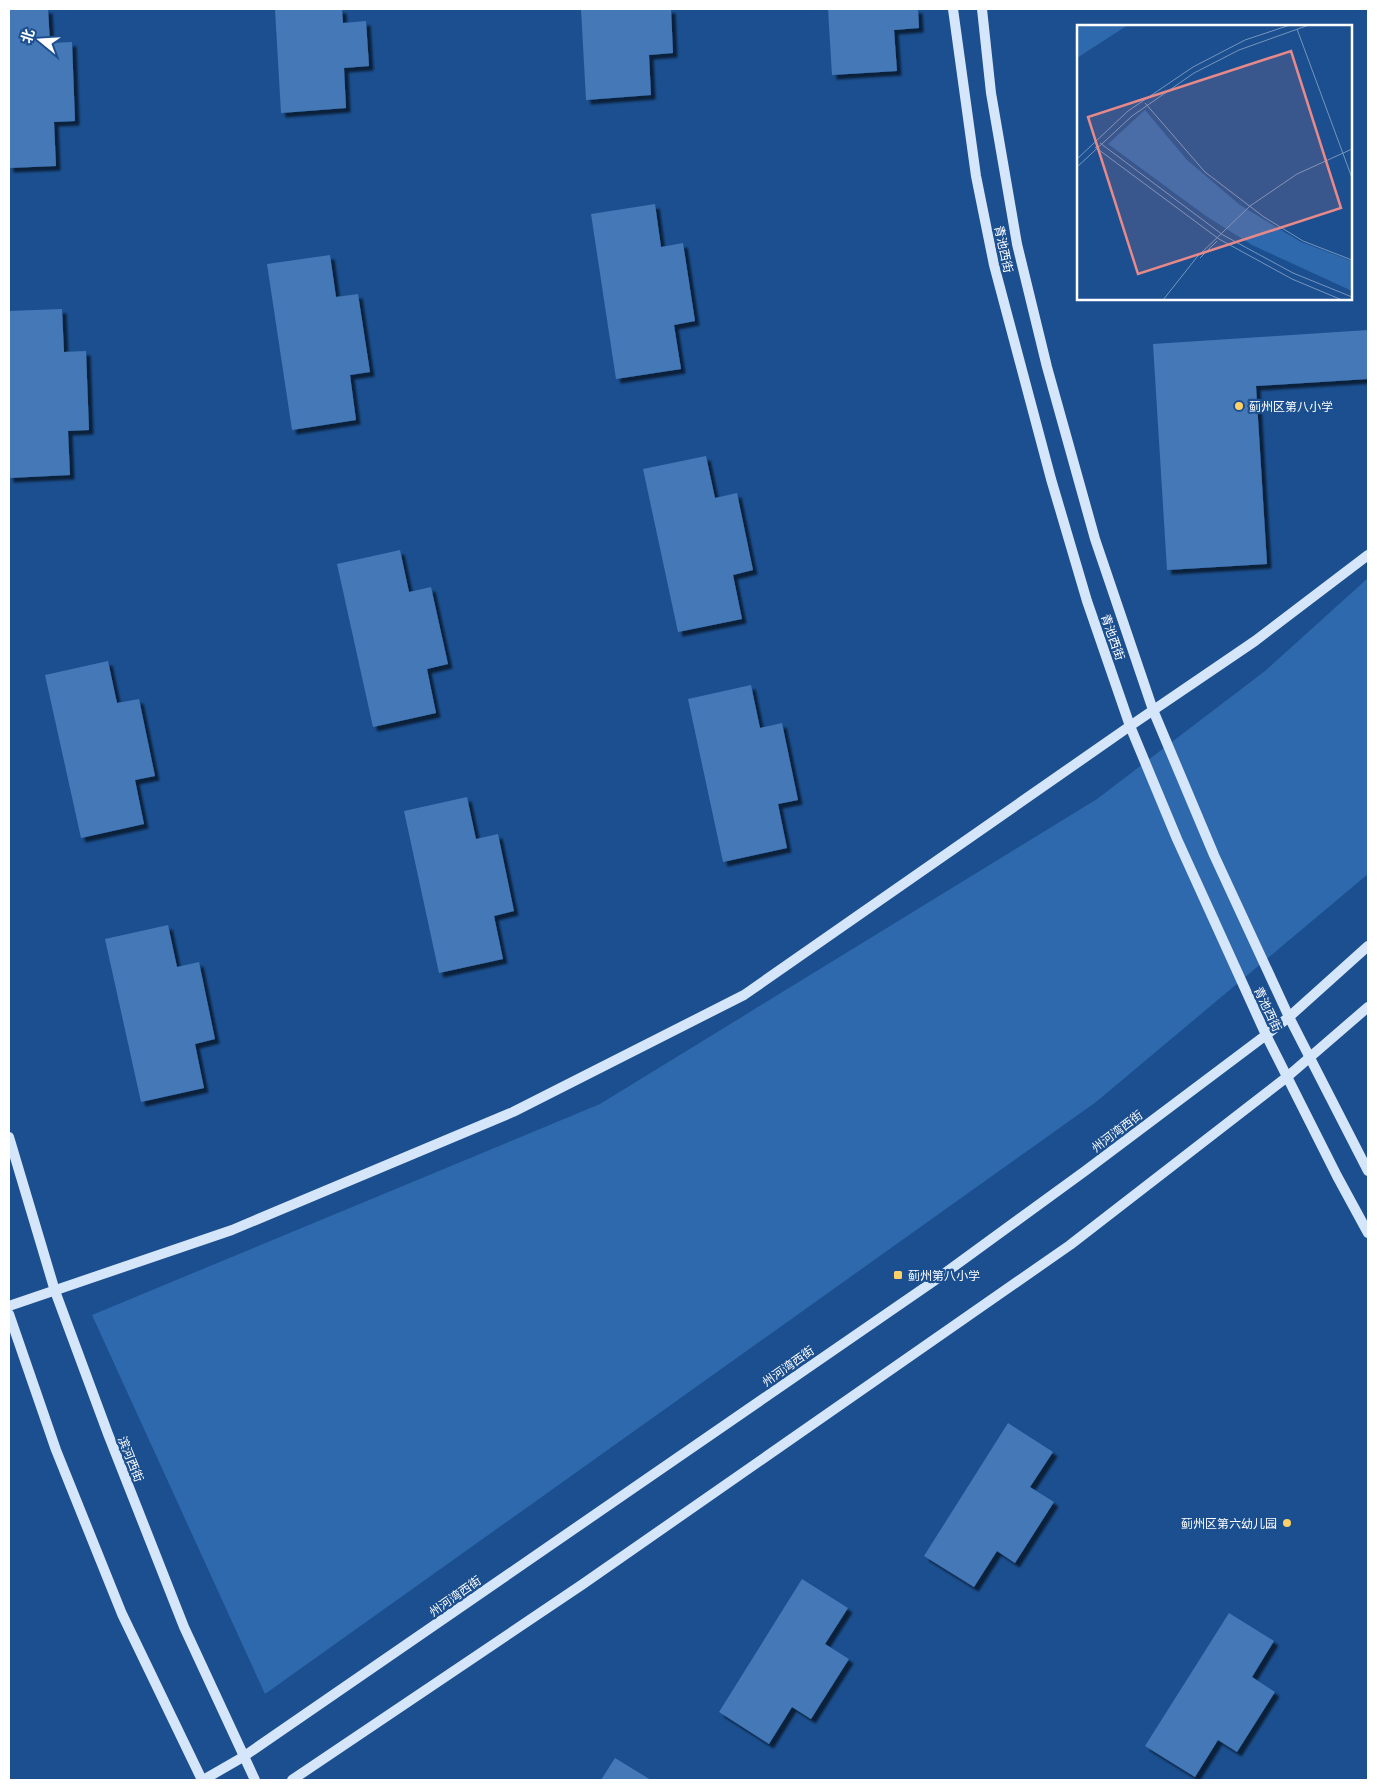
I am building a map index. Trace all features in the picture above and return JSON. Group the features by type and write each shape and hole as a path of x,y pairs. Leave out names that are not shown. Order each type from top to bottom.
{"street":[{"name":"青池西街","path":"953,9 976,176 994,265 1021,370 1087,601 1130,726 1177,839 1266,1035 1368,1233"},
{"name":"青池西街","path":"982,9 990,93 1019,253 1047,367 1096,538 1153,710 1214,855 1289,1016 1368,1171"},
{"path":"9,1306 232,1230 513,1112 744,995 1153,710 1254,642 1368,555"},
{"name":"州河湾西街","path":"202,1780 243,1757 934,1281 1085,1171 1266,1035 1368,946"},
{"path":"292,1780 582,1584 1070,1245 1287,1077 1368,1007"},
{"name":"滨河西街","path":"9,1137 55,1291 108,1434 184,1627 255,1780"},
{"path":"9,1314 56,1450 122,1614 202,1780"}],"shaded area":[{"path":"1368,578 1368,874 1096,1102 265,1694 92,1315 600,1104 1097,799 1265,671"}],"building":[{"path":"9,9 48,9 50,43 72,42 75,121 54,122 56,166 9,168"},
{"path":"275,9 342,9 343,23 366,21 369,66 344,68 346,108 281,113"},
{"path":"581,9 671,9 673,53 649,55 651,95 586,100"},
{"path":"828,9 918,9 919,28 894,30 897,71 832,75"},
{"path":"655,204 661,247 683,243 695,321 674,325 681,369 616,379 591,214"},
{"path":"330,255 336,297 358,294 370,372 350,375 356,420 292,430 267,264"},
{"path":"62,309 64,352 86,351 89,430 68,431 70,475 9,478 9,311"},
{"path":"1368,330 1368,379 1256,386 1267,564 1167,570 1153,344"},
{"path":"706,456 715,498 737,493 753,570 733,575 742,619 678,632 643,469"},
{"path":"400,550 409,592 431,587 448,664 427,669 436,713 373,727 337,564"},
{"path":"108,661 117,703 139,699 155,776 135,780 144,824 81,838 45,675"},
{"path":"751,685 760,728 782,723 798,800 778,804 787,848 723,862 688,699"},
{"path":"467,797 476,839 498,834 514,911 494,916 503,959 439,973 404,811"},
{"path":"168,925 177,967 199,962 215,1039 195,1044 204,1088 141,1102 105,939"},
{"path":"1008,1423 1053,1452 1030,1487 1054,1502 1015,1563 997,1551 974,1587 924,1556"},
{"path":"802,1579 848,1608 825,1644 849,1659 811,1719 792,1707 769,1744 719,1712"},
{"path":"1229,1613 1274,1641 1252,1677 1275,1692 1237,1752 1218,1740 1195,1777 1145,1746"},
{"path":"615,1758 651,1780 601,1780"}],"place":[{"name":"蓟州区第八小学","path":"1239,406"},
{"name":"蓟州第八小学","path":"898,1275"},
{"name":"蓟州区第六幼儿园","path":"1287,1523"}]}
